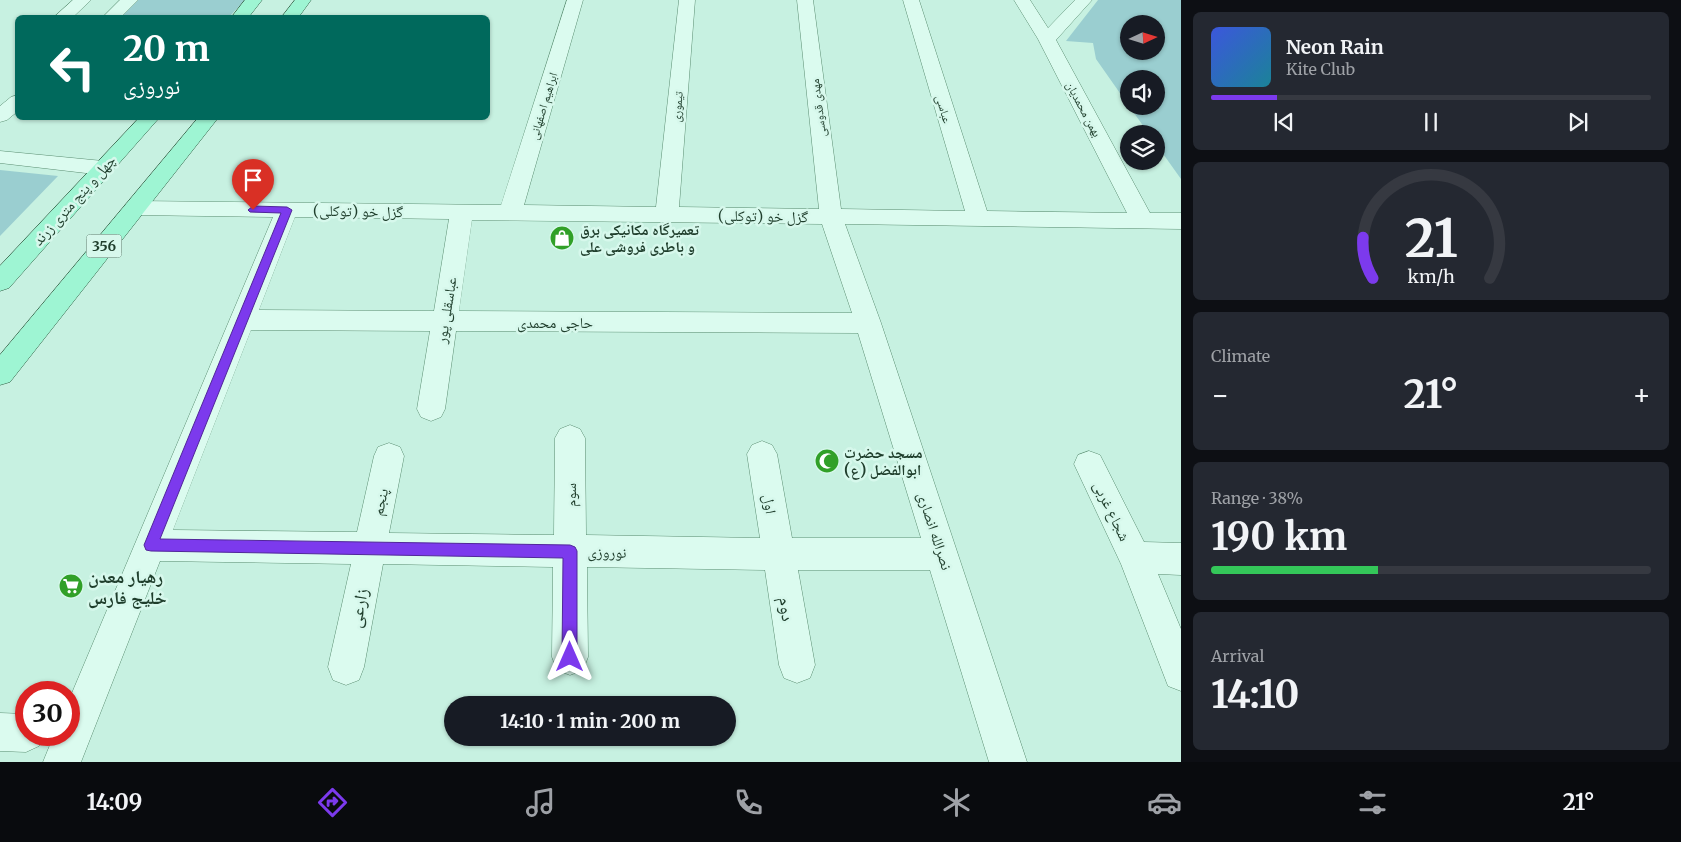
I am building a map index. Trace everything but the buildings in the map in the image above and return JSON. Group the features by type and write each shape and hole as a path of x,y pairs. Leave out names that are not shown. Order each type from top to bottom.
{"main road":[{"path":"241,15 254,0"},
{"path":"291,15 303,0"},
{"name":"چهل و پنج متری زرند","path":"0,282 147,120"},
{"name":"356","path":"0,374 206,120"}],"street":[{"path":"65,15 83,0"},
{"path":"113,15 130,0"},
{"name":"ابراهیم اصفهانی","path":"510,213 575,0"},
{"name":"تیموری","path":"667,214 687,0"},
{"name":"مهدی قدوسی","path":"805,0 831,216"},
{"name":"عباسی","path":"911,0 978,218"},
{"name":"بهمن محمدیان","path":"1022,0 1047,39 1142,220"},
{"path":"1047,39 1084,0"},
{"path":"0,116 15,104"},
{"path":"0,157 103,168"},
{"name":"گزل خو (توکلی)","path":"135,208 1181,221"},
{"path":"80,714 287,210"},
{"name":"عباسقلی پور","path":"432,409 462,212"},
{"name":"نصرالله انصاری","path":"831,216 868,323 1008,762"},
{"name":"حاجی محمدی","path":"242,320 868,323"},
{"name":"سوم","path":"570,438 570,657"},
{"name":"اول","path":"762,454 778,554"},
{"name":"پنجم","path":"370,548 389,456"},
{"name":"شجاع غربی","path":"1089,464 1135,558 1181,673"},
{"name":"نوروزی","path":"151,545 778,554 942,554"},
{"name":"زارعی","path":"346,667 370,548"},
{"name":"دوم","path":"778,554 796,665"},
{"path":"1135,558 1181,559"},
{"path":"0,732 15,733"}],"shaded area":[{"path":"137,0 245,0 231,15 120,15"},
{"path":"1098,0 1181,0 1181,179 1165,157 1165,125 1143,125 1135,115 1165,115 1165,70 1120,70 1120,93 1096,59 1093,43 1066,41"},
{"path":"0,170 58,176 0,236"}],"place":[{"name":"تعمیرگاه مکانیکی برق و باطری فروشی علی","path":"562,238"},
{"name":"مسجد حضرت ابوالفضل (ع)","path":"827,461"},
{"name":"رهیار معدن خلیج فارس","path":"71,586"}],"route":[{"path":"253,210 287,210 151,545 570,551 570,657"}]}
